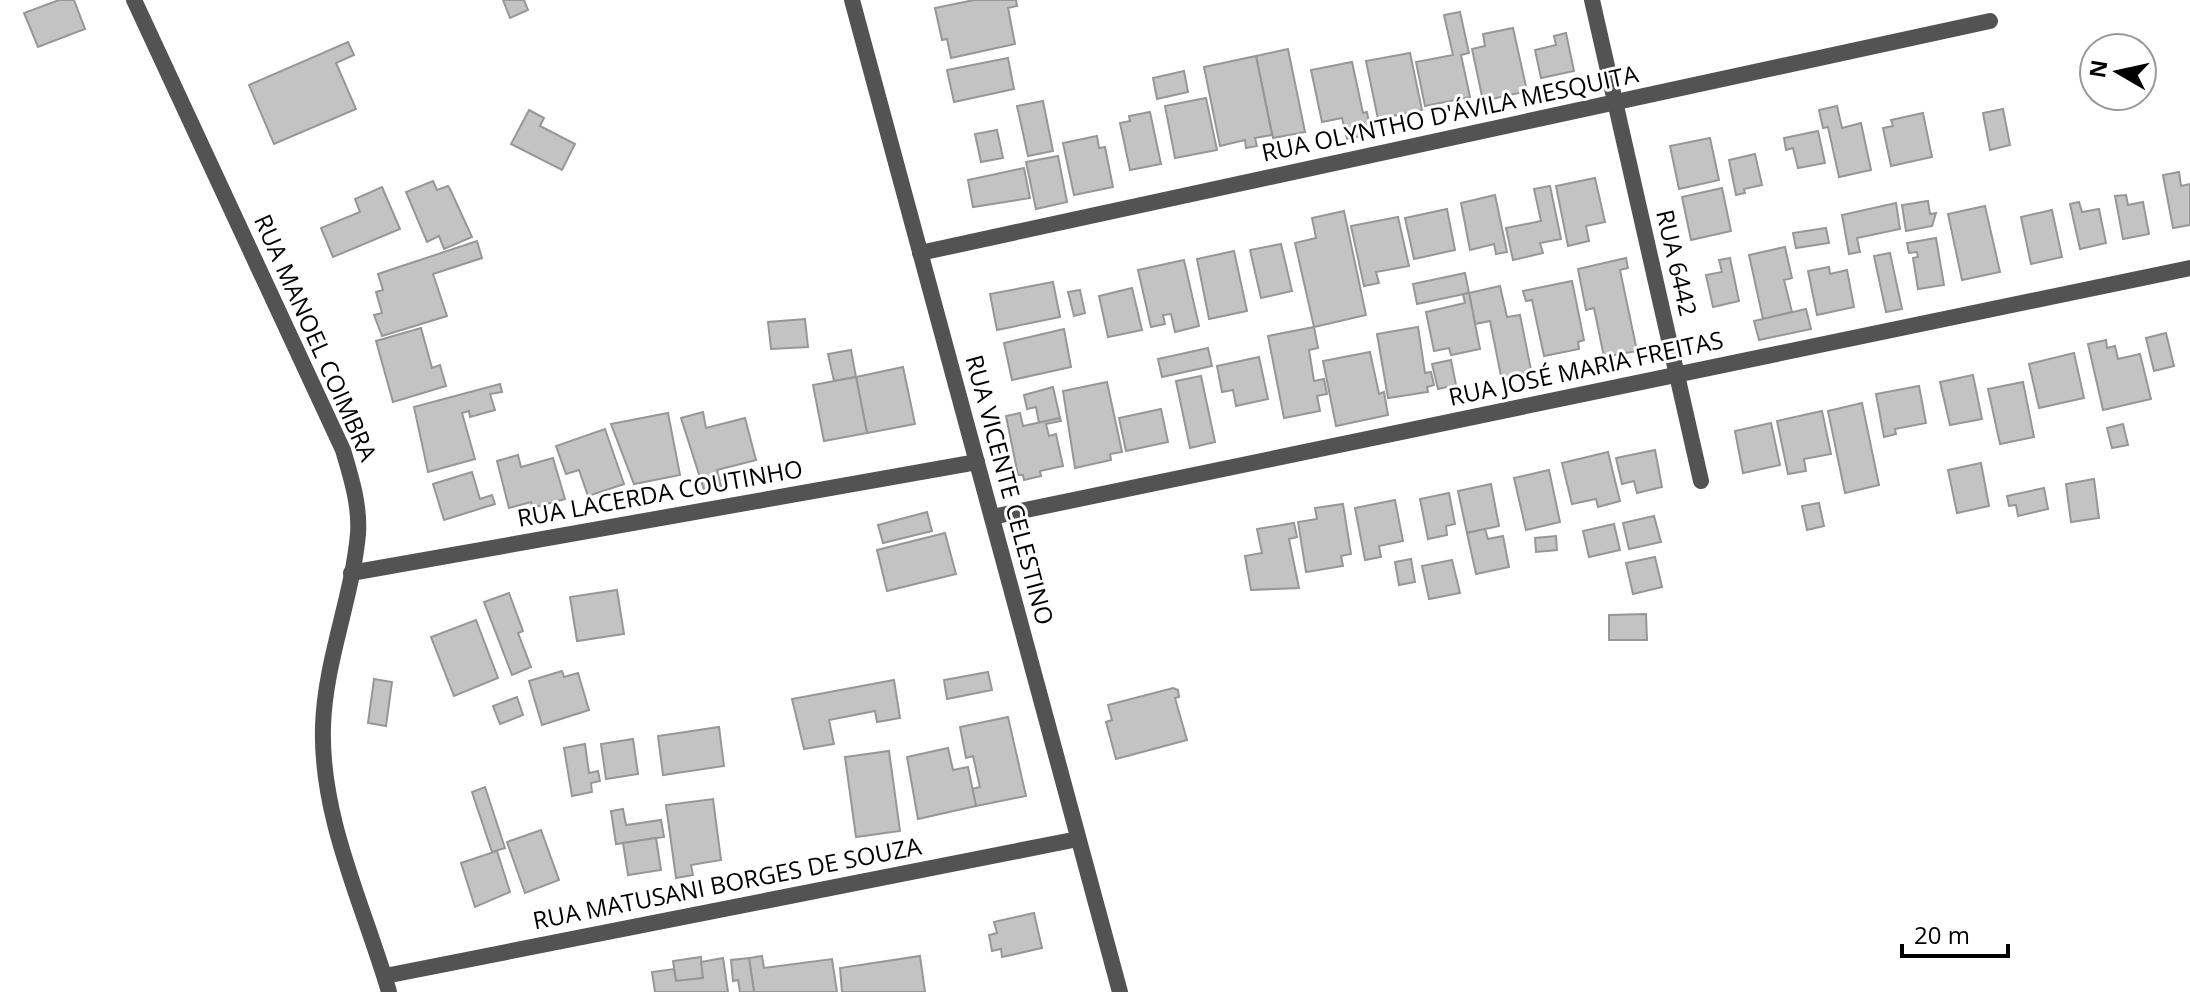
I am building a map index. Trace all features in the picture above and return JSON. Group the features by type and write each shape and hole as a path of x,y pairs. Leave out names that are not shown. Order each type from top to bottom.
{"street":[{"name":"RUA MANOEL COIMBRA","path":"134,0 343,450 354,489 358,531 327,688 323,726 326,779 338,832 387,984"},
{"name":"RUA VICENTE CELESTINO","path":"852,0 1120,992"},
{"name":"RUA 6442","path":"1592,0 1701,481"},
{"name":"RUA OLYNTHO D'ÁVILA MESQUITA","path":"920,253 1990,21"},
{"name":"RUA JOSÉ MARIA FREITAS","path":"992,517 2190,268"},
{"name":"RUA LACERDA COUTINHO","path":"351,573 977,462"},
{"name":"RUA MATUSANI BORGES DE SOUZA","path":"387,984 1078,839"}],"building":[{"path":"59,0 74,0 85,29 38,47 24,13"},
{"path":"503,0 524,0 528,10 510,18"},
{"path":"974,0 1016,0 1017,6 1008,8 1015,44 951,58 947,39 942,40 935,8"},
{"path":"1460,12 1469,53 1461,55 1470,97 1425,106 1416,62 1453,55 1444,15"},
{"path":"1513,28 1527,91 1483,101 1472,49 1485,46 1483,34"},
{"path":"1566,33 1574,71 1541,78 1535,50 1556,45 1554,36"},
{"path":"348,42 354,55 336,63 356,109 274,144 249,85"},
{"path":"1288,49 1305,132 1273,138 1256,56"},
{"path":"1410,53 1422,110 1378,119 1366,61"},
{"path":"1256,56 1272,135 1255,138 1257,146 1246,148 1245,140 1220,146 1204,67"},
{"path":"1008,58 1014,89 954,102 947,70"},
{"path":"1352,62 1371,134 1347,139 1342,118 1322,122 1311,70"},
{"path":"1184,71 1188,92 1157,99 1153,78"},
{"path":"1206,98 1217,150 1175,158 1165,106"},
{"path":"1043,101 1053,151 1028,156 1017,106"},
{"path":"1837,106 1842,128 1861,123 1871,170 1839,177 1828,127 1823,128 1819,110"},
{"path":"2003,109 2010,145 1990,150 1983,113"},
{"path":"529,110 544,118 540,126 575,144 562,170 511,144"},
{"path":"1150,112 1161,164 1130,170 1120,123 1130,121 1129,116"},
{"path":"1923,113 1932,157 1891,166 1883,128 1893,126 1891,120"},
{"path":"997,130 1003,158 981,162 975,134"},
{"path":"1818,131 1825,163 1798,168 1793,148 1786,150 1784,138"},
{"path":"1097,136 1099,148 1105,147 1113,187 1074,195 1063,143"},
{"path":"1710,138 1719,180 1679,189 1670,146"},
{"path":"1755,154 1762,185 1744,189 1745,193 1736,195 1729,160"},
{"path":"1058,156 1067,202 1036,209 1026,162"},
{"path":"1024,168 1030,198 973,207 968,180"},
{"path":"2179,172 2181,186 2190,184 2190,225 2173,228 2163,175"},
{"path":"1595,178 1605,222 1586,226 1589,241 1568,246 1556,186"},
{"path":"433,181 437,190 448,186 472,237 444,249 439,236 427,242 406,192"},
{"path":"1550,186 1561,239 1540,243 1543,253 1513,260 1506,228 1541,221 1534,189"},
{"path":"382,187 400,229 333,257 321,228 360,212 355,199"},
{"path":"1722,188 1731,231 1691,240 1682,197"},
{"path":"1495,195 1507,252 1496,254 1494,244 1470,250 1461,203"},
{"path":"2126,195 2128,205 2143,202 2149,234 2123,239 2115,196"},
{"path":"1928,201 1930,214 1936,213 1932,226 1906,231 1902,205"},
{"path":"2079,202 2082,212 2099,209 2106,243 2080,249 2070,204"},
{"path":"1896,203 1900,229 1857,238 1860,252 1849,254 1842,215"},
{"path":"1985,206 2000,272 1962,280 1948,214"},
{"path":"1447,209 1455,250 1414,259 1405,218"},
{"path":"2052,210 2062,257 2031,264 2021,217"},
{"path":"1344,211 1366,315 1314,327 1295,243 1316,238 1312,218"},
{"path":"1398,217 1409,266 1376,272 1379,283 1364,286 1351,226"},
{"path":"1826,228 1829,243 1796,248 1793,233"},
{"path":"1936,238 1944,285 1918,289 1913,258 1918,257 1917,252 1909,253 1907,243"},
{"path":"477,241 482,258 433,274 447,316 382,336 374,315 382,313 376,292 383,290 378,274"},
{"path":"1281,244 1292,291 1261,298 1250,250"},
{"path":"1785,247 1792,278 1784,280 1792,312 1763,319 1749,255"},
{"path":"1234,251 1247,311 1209,319 1197,259"},
{"path":"1890,253 1902,309 1886,312 1874,256"},
{"path":"1626,258 1628,268 1620,270 1637,351 1604,357 1594,308 1586,310 1578,269"},
{"path":"1730,258 1739,301 1713,307 1706,275 1722,272 1719,260"},
{"path":"1184,260 1199,326 1175,332 1171,314 1163,315 1165,324 1151,327 1138,270"},
{"path":"1829,267 1830,274 1847,270 1854,307 1817,315 1808,271"},
{"path":"1465,273 1469,293 1417,304 1413,284"},
{"path":"1572,281 1584,340 1578,342 1579,349 1544,356 1532,300 1526,301 1523,291"},
{"path":"1053,282 1060,317 997,330 990,294"},
{"path":"1500,286 1507,317 1520,315 1532,375 1502,381 1490,321 1475,324 1469,293"},
{"path":"1132,288 1142,330 1108,337 1099,296"},
{"path":"1080,290 1085,313 1074,316 1068,292"},
{"path":"1469,293 1480,349 1451,355 1449,348 1434,351 1426,312 1465,303 1463,294"},
{"path":"1806,309 1811,329 1759,340 1754,321"},
{"path":"805,319 808,347 771,349 768,322"},
{"path":"1314,327 1318,348 1309,350 1314,381 1324,379 1327,394 1317,396 1320,411 1284,418 1268,336"},
{"path":"1418,327 1425,373 1431,372 1434,385 1427,387 1428,392 1388,398 1377,334"},
{"path":"421,328 432,368 440,365 446,386 393,402 376,341"},
{"path":"1064,329 1071,367 1012,380 1004,343"},
{"path":"2166,333 2174,366 2154,371 2146,338"},
{"path":"2106,340 2107,348 2115,346 2118,359 2140,354 2151,399 2103,410 2088,344"},
{"path":"1208,348 1212,366 1162,377 1158,359"},
{"path":"851,350 856,377 834,381 828,354"},
{"path":"1370,352 1379,394 1384,392 1388,415 1336,426 1323,361"},
{"path":"2074,353 2084,398 2039,408 2029,364"},
{"path":"1259,357 1268,399 1236,406 1233,390 1222,392 1217,366"},
{"path":"1451,360 1456,385 1438,389 1432,364"},
{"path":"903,367 915,424 867,433 856,377"},
{"path":"1973,375 1982,419 1950,425 1940,382"},
{"path":"1201,376 1215,442 1190,448 1176,381"},
{"path":"856,377 867,433 824,441 813,385"},
{"path":"1107,382 1122,452 1110,454 1111,460 1075,468 1063,391"},
{"path":"2023,382 2034,437 2000,444 1988,389"},
{"path":"500,384 502,392 490,394 495,410 470,417 469,411 462,413 475,459 428,472 414,407"},
{"path":"1919,386 1926,423 1895,429 1896,434 1884,437 1876,394"},
{"path":"1053,387 1060,418 1039,423 1036,407 1027,409 1024,395"},
{"path":"1862,403 1879,485 1845,493 1828,411"},
{"path":"1161,409 1168,442 1126,451 1119,418"},
{"path":"1822,411 1831,454 1804,459 1806,471 1788,474 1777,421"},
{"path":"703,412 706,428 745,418 756,460 717,470 721,486 704,490 681,418"},
{"path":"668,413 680,475 634,484 611,424"},
{"path":"1020,413 1023,426 1060,418 1061,421 1046,424 1049,436 1056,434 1063,466 1040,471 1041,476 1024,480 1023,475 1018,475 1006,416"},
{"path":"1771,423 1780,465 1743,473 1735,431"},
{"path":"2123,424 2128,445 2112,448 2107,428"},
{"path":"605,429 624,484 588,496 579,470 566,474 556,446"},
{"path":"1655,450 1662,487 1637,493 1634,481 1622,484 1616,458"},
{"path":"1608,452 1620,501 1598,507 1596,499 1572,504 1562,463"},
{"path":"518,455 521,467 553,458 565,499 532,508 531,502 509,508 497,461"},
{"path":"1981,463 1989,506 1957,513 1948,470"},
{"path":"1549,470 1560,522 1526,530 1514,478"},
{"path":"472,472 480,499 492,495 495,504 444,520 433,484"},
{"path":"2094,479 2099,518 2071,522 2066,484"},
{"path":"1491,484 1499,526 1467,533 1458,491"},
{"path":"2044,488 2048,509 2018,516 2016,505 2009,506 2007,496"},
{"path":"1449,493 1455,524 1446,526 1447,535 1428,539 1420,499"},
{"path":"1395,500 1403,541 1379,546 1381,557 1365,560 1355,508"},
{"path":"1819,503 1824,526 1807,530 1802,506"},
{"path":"1343,504 1351,554 1341,556 1343,566 1306,572 1298,522 1317,519 1315,508"},
{"path":"927,512 932,531 883,543 878,525"},
{"path":"1654,516 1661,542 1629,549 1623,523"},
{"path":"1294,523 1297,537 1289,539 1299,588 1251,590 1245,556 1262,553 1257,529"},
{"path":"1614,524 1620,550 1589,557 1583,531"},
{"path":"1485,529 1488,539 1503,536 1509,567 1476,574 1467,533"},
{"path":"945,533 956,574 887,591 877,550"},
{"path":"1556,536 1557,550 1536,552 1535,538"},
{"path":"1655,557 1662,587 1633,594 1626,563"},
{"path":"1411,559 1415,582 1399,585 1395,562"},
{"path":"1452,560 1460,593 1429,599 1422,566"},
{"path":"617,590 624,634 577,641 570,597"},
{"path":"509,593 523,631 518,633 531,667 512,675 484,602"},
{"path":"1646,614 1647,640 1609,640 1609,615"},
{"path":"476,620 498,678 454,696 431,637"},
{"path":"562,671 564,677 578,673 589,710 542,725 529,681"},
{"path":"988,672 992,690 947,699 944,680"},
{"path":"374,679 392,682 386,726 368,723"},
{"path":"894,680 900,718 877,722 875,711 829,720 834,744 804,749 792,699"},
{"path":"1173,688 1178,690 1179,697 1175,698 1187,740 1116,759 1106,722 1112,720 1108,705"},
{"path":"517,697 523,715 500,724 493,706"},
{"path":"1008,717 1026,796 976,806 972,789 980,787 973,756 966,758 960,727"},
{"path":"719,727 724,766 663,775 658,736"},
{"path":"633,739 638,774 606,779 601,744"},
{"path":"585,744 589,773 598,771 600,781 591,783 592,792 572,796 564,748"},
{"path":"948,748 953,770 968,767 976,806 918,819 907,757"},
{"path":"889,751 900,831 856,837 845,757"},
{"path":"485,787 505,848 492,852 472,792"},
{"path":"713,799 721,860 691,865 693,875 676,878 666,805"},
{"path":"623,809 626,825 661,820 664,837 616,844 611,811"},
{"path":"541,830 559,880 525,893 507,842"},
{"path":"656,838 661,870 628,875 623,843"},
{"path":"497,851 510,892 475,907 461,863"},
{"path":"1034,913 1042,948 1002,957 1001,949 992,951 989,935 997,933 994,922"},
{"path":"762,956 764,968 832,959 837,992 754,992 749,958"},
{"path":"920,956 925,992 842,992 840,968"},
{"path":"701,957 703,978 676,981 673,961"},
{"path":"723,958 728,992 655,992 652,972 674,969 676,981 703,978 701,962"},
{"path":"749,958 754,992 740,992 738,980 733,981 731,960"}]}
